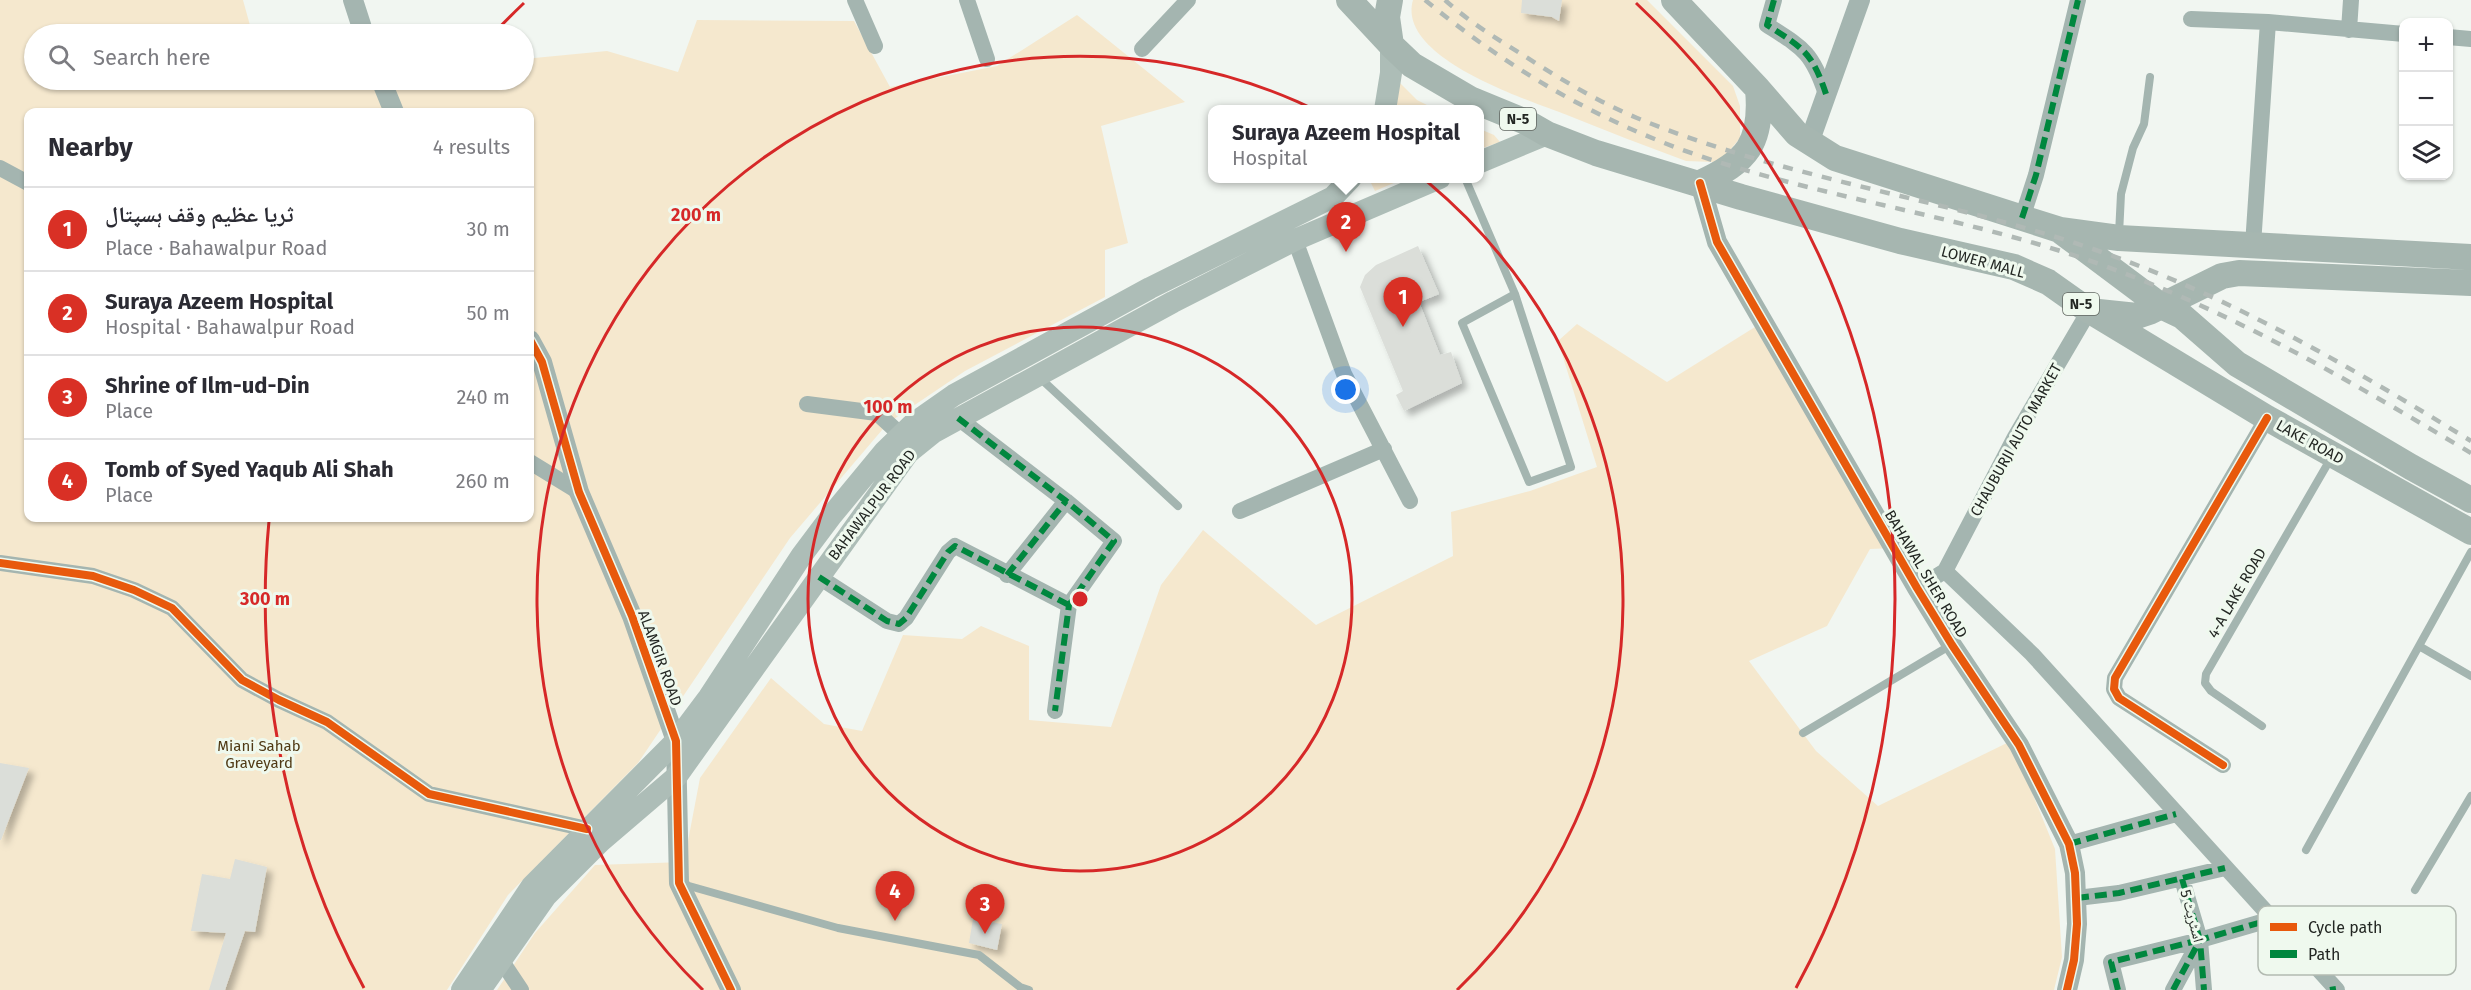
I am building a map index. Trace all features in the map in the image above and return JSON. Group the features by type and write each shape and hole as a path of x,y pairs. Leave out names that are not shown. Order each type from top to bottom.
{"main road":[{"name":"N-5","path":"1348,0 1412,65 1470,99 1526,122 1546,134 1623,161 1700,183"},
{"path":"1386,105 1391,74 1391,45 1387,17 1390,0"},
{"path":"1676,1 1797,134 1809,143 1835,158 2022,219 2060,230 2119,238 2471,257"},
{"path":"1700,183 1725,172 1739,162 1748,150 1756,133 1758,89"},
{"path":"1484,160 1546,134"},
{"name":"BAHAWALPUR ROAD","path":"462,990 532,886 675,741 709,697 802,555 832,515 884,452 914,423 954,395 1150,288 1333,197 1346,183"},
{"name":"BAHAWALPUR ROAD","path":"480,990 546,896 600,842 676,777 908,453 934,432 958,418 1173,302 1295,240 1428,183"},
{"name":"LOWER MALL","path":"1700,183 1900,241 2014,267 2048,282 2089,311 2138,316 2222,276 2239,273 2471,283"},
{"path":"2060,230 2161,306 2182,316 2238,364 2471,500"},
{"name":"LAKE ROAD","path":"2089,311 2267,418 2471,532"}],"street":[{"path":"353,0 361,24"},
{"path":"855,0 875,46"},
{"path":"967,0 987,59"},
{"path":"1142,49 1188,0"},
{"path":"1774,0 1767,25 1795,42 1812,58 1826,94"},
{"path":"1809,143 1860,0"},
{"path":"2022,219 2036,175 2078,0"},
{"path":"2349,30 2351,0"},
{"path":"2191,19 2268,22 2399,34"},
{"path":"2253,245 2268,22"},
{"path":"2453,37 2471,39"},
{"path":"385,90 392,108"},
{"path":"0,168 24,181"},
{"name":"BAHAWAL SHER ROAD","path":"1700,183 1717,242 1917,588 2019,745 2069,844 2077,898 2074,960 2067,990"},
{"path":"1295,240 1344,374 1410,501"},
{"name":"CHAUBURJI AUTO MARKET","path":"1945,572 2015,437 2089,311"},
{"name":"ALAMGIR ROAD","path":"534,347 542,362 579,492 632,616 675,741 679,883 731,990"},
{"path":"807,404 877,412 902,435"},
{"path":"958,418 1114,541 1069,605 1055,711"},
{"path":"2223,765 2119,698 2114,689 2115,678 2267,418"},
{"path":"1240,511 1384,449"},
{"path":"534,464 579,492"},
{"path":"1007,574 1066,501"},
{"path":"819,577 887,621 899,624 906,618 948,552 955,546 1069,605"},
{"path":"0,563 93,576 134,590 172,608 242,680 327,722 429,794 587,829"},
{"path":"1917,588 1945,572 2032,654 2260,906"},
{"path":"2069,844 2176,814"},
{"path":"2077,898 2119,893 2225,868"},
{"name":"اسٹریٹ 5","path":"2182,879 2200,940 2204,990"},
{"path":"2118,990 2111,962 2258,923"},
{"path":"2173,990 2200,940"},
{"path":"501,960 521,990"},
{"path":"2322,975 2335,990"}],"lane":[{"path":"2119,238 2121,194 2133,148 2144,124 2150,77"},
{"path":"1467,183 1515,294 1571,467 1529,482 1462,323 1515,294"},
{"path":"1038,375 1178,506"},
{"name":"4-A LAKE ROAD","path":"2262,726 2211,691 2205,683 2206,674 2332,455"},
{"path":"2306,850 2471,552"},
{"path":"1803,733 1952,645"},
{"path":"2419,646 2471,676"},
{"path":"2415,890 2471,796"},
{"path":"679,883 838,928 979,956 1020,987 1029,990"}],"green space":[{"name":"Miani Sahab Graveyard","path":"0,0 243,0 250,24 24,24 24,90 534,90 534,58 607,51 678,72 697,20 854,21 890,87 997,66 1077,15 1185,102 1101,126 1128,243 1105,250 1105,297 965,371 888,423 790,538 638,763 508,895 447,990 0,990"},
{"path":"1413,0 1647,0 1733,86 1740,106 1740,138 1725,156 1713,162 1686,161 1524,99 1469,74 1444,58 1424,40 1413,21"},
{"path":"1399,82 1417,100 1427,105 1397,105"},
{"path":"1484,131 1494,135 1500,142 1484,148"},
{"path":"1371,183 1394,183 1375,191"},
{"path":"1763,322 1894,548 1870,549 1827,626 1749,661 1816,751 1878,806 2011,741 2055,849 2062,957 2054,990 497,990 535,933 595,865 684,862 700,778 771,678 824,724 862,731 903,635 962,639 981,626 1029,646 1029,720 1111,727 1161,585 1203,530 1316,625 1453,556 1451,512 1530,491 1597,467 1558,341 1577,324 1667,382"}],"building":[{"path":"1522,0 1562,0 1559,21 1552,17 1521,13"},
{"path":"1418,246 1439,294 1419,302 1440,355 1451,352 1462,383 1404,411 1396,395 1403,391 1360,287 1365,275 1376,265"},
{"path":"0,763 29,768 1,840 0,840"},
{"path":"235,859 267,867 255,932 245,931 225,990 209,990 226,933 191,931 202,874 230,879"},
{"path":"973,919 1002,924 997,950 969,943"}],"railway":[{"path":"1425,0 1519,69 1586,108 1621,125 1694,154 1742,169 2031,242 2131,276 2182,297 2280,344 2471,453"},
{"path":"1445,0 1483,29 1551,73 1637,118 1750,157 2036,231 2144,268 2288,334 2471,441"}],"marked path":[{"path":"1774,0 1767,25 1805,52 1816,69 1826,94"},
{"path":"2022,218 2036,175 2078,0"},
{"path":"958,418 1114,541 1069,605 1055,711"},
{"path":"1007,575 1066,501"},
{"path":"819,577 887,621 899,624 906,618 948,552 955,546 1069,605"},
{"path":"2069,844 2176,814"},
{"path":"2077,898 2119,893 2225,868"},
{"path":"2182,879 2200,940 2204,990"},
{"path":"2173,990 2200,940 2258,923"},
{"path":"2118,990 2111,962 2200,940"},
{"path":"2330,990 2336,989"}],"cycle path":[{"path":"1700,183 1717,242 1917,588 2019,745 2069,844 2075,873 2077,924 2074,960 2067,990"},
{"path":"534,347 542,362 579,492 632,616 676,741 679,883 731,990"},
{"path":"2223,765 2119,698 2114,689 2115,678 2267,418"},
{"path":"0,563 93,576 134,590 172,608 242,680 327,722 429,794 587,829"}],"place":[{"name":"Suraya Azeem Hospital","path":"1346,252"},
{"name":"ثریا عظیم وقف ہسپتال","path":"1403,327"},
{"name":"Tomb of Syed Yaqub Ali Shah","path":"895,921"},
{"name":"Shrine of Ilm-ud-Din","path":"985,934"}]}
